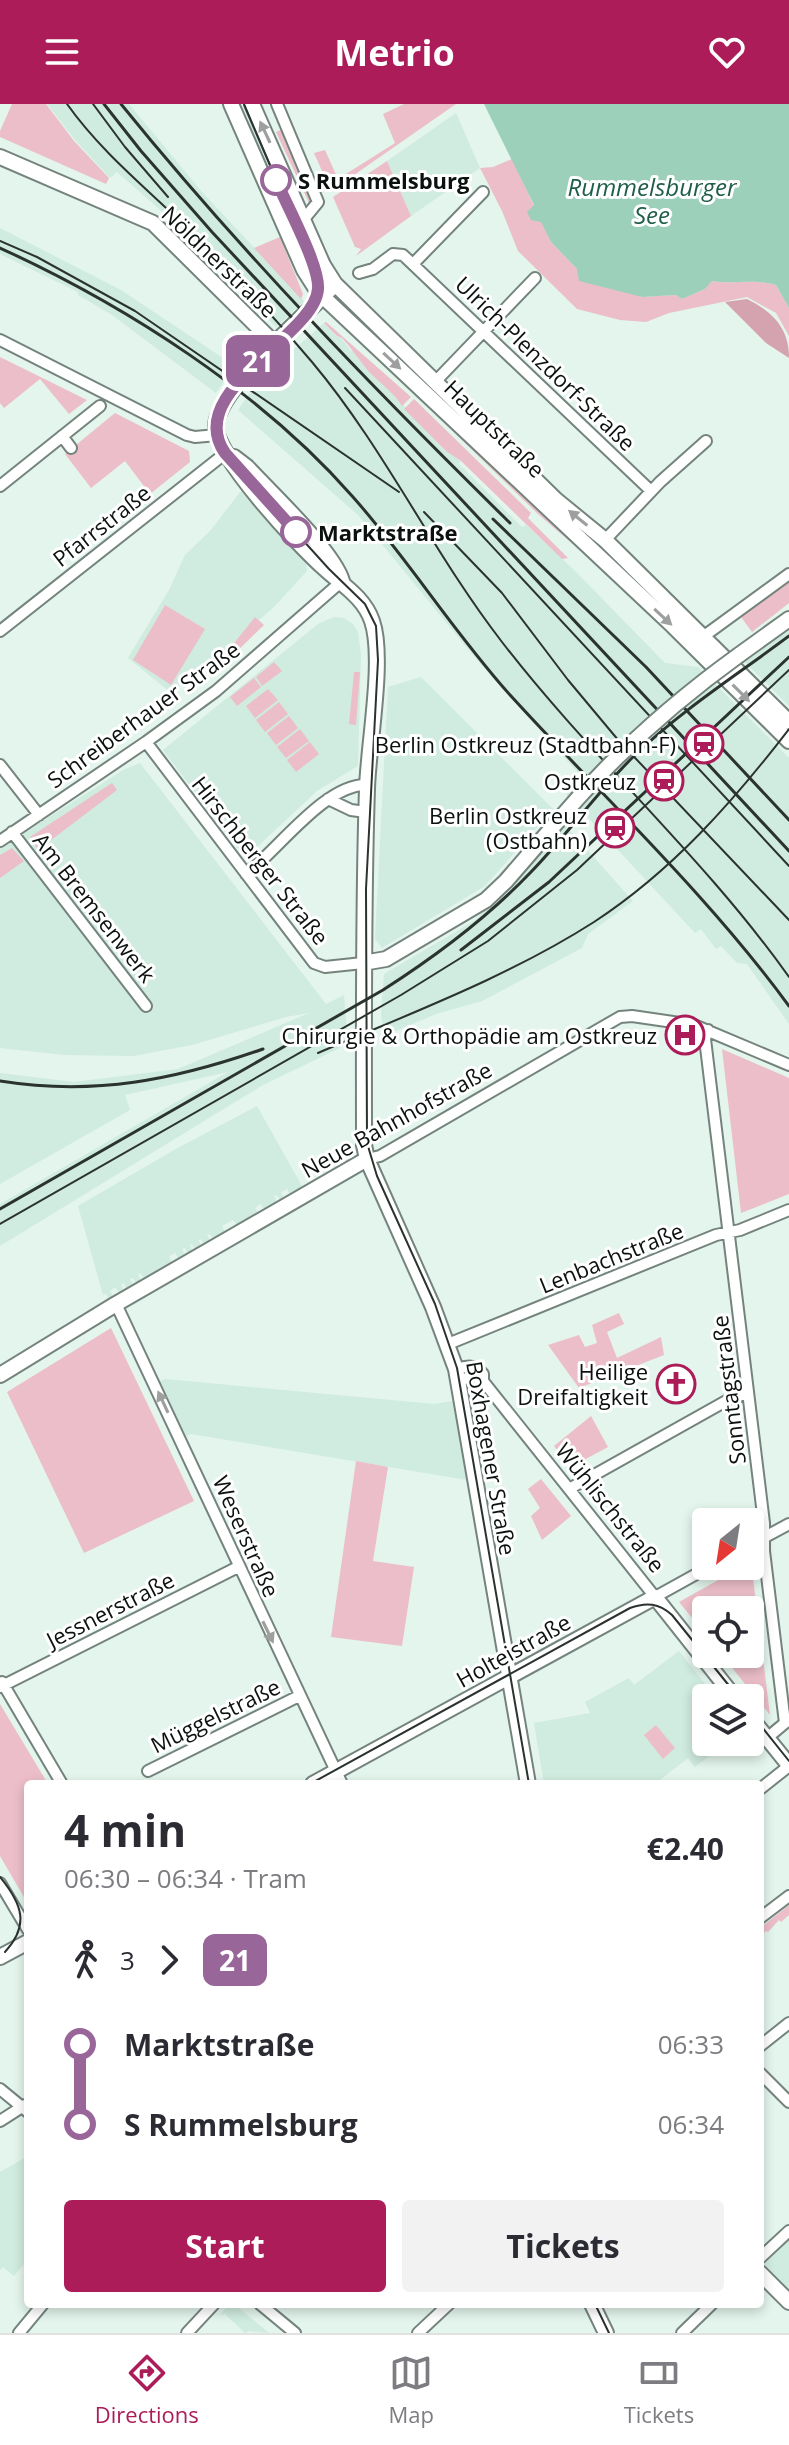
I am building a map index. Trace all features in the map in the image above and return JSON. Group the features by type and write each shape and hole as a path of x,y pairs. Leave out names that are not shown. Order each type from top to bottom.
{"main road":[{"name":"Hauptstraße","path":"231,104 304,270 323,297 594,551 789,722"},
{"name":"Hauptstraße","path":"252,104 323,265 335,284 556,500 605,540 789,741"},
{"name":"Nöldnerstraße","path":"0,157 153,223 275,344"},
{"path":"335,284 245,374 223,406 217,420 217,435 242,478 262,502 320,565 342,581 367,611 376,638 367,785 363,963 386,959 486,900 595,778 641,732 688,692 789,619"},
{"path":"594,551 605,540"},
{"name":"Boxhagener Straße","path":"363,963 364,1145 367,1159 448,1344 457,1374 527,1780"},
{"name":"Neue Bahnhofstraße","path":"2,1370 367,1159"},
{"name":"Holteistraße","path":"339,1778 655,1597"},
{"name":"Wühlischstraße","path":"655,1597 724,1684"},
{"path":"764,1734 789,1766"},
{"path":"0,1957 24,1944"},
{"path":"764,2277 789,2302"},
{"path":"594,2308 606,2333"}],"street":[{"path":"277,104 318,202 304,219"},
{"path":"359,273 373,269 393,254 403,255 413,264 483,192"},
{"name":"Ulrich-Plenzdorf-Straße","path":"413,264 651,491"},
{"path":"434,383 535,278"},
{"path":"0,340 184,434 195,437 217,435"},
{"path":"0,486 62,436 98,412"},
{"path":"62,436 71,448"},
{"path":"605,540 651,491 706,441"},
{"name":"Pfarrstraße","path":"0,631 227,452"},
{"path":"698,641 789,574"},
{"name":"Schreiberhauer Straße","path":"0,841 216,691 342,581"},
{"name":"Hirschberger Straße","path":"146,742 306,954 320,967 363,963"},
{"path":"0,765 39,815"},
{"path":"246,874 328,799 355,784 367,785"},
{"path":"328,799 351,810 366,812"},
{"name":"Am Bremsenwerk","path":"12,832 146,1006"},
{"name":"Neue Bahnhofstraße","path":"367,1159 388,1151 620,1017 645,1017 694,1025 789,1065"},
{"name":"Sonntagstraße","path":"708,1030 705,1039 761,1508"},
{"name":"Lenbachstraße","path":"448,1344 789,1210"},
{"name":"Weserstraße","path":"116,1304 339,1778"},
{"name":"Wühlischstraße","path":"457,1374 475,1366 483,1374 483,1381 655,1597"},
{"path":"569,1489 735,1396 748,1394"},
{"path":"764,1537 789,1524"},
{"name":"Sonntagstraße","path":"764,1537 785,1723 767,1738"},
{"name":"Jessnerstraße","path":"1,1684 238,1567"},
{"name":"Holteistraße","path":"655,1597 692,1577"},
{"path":"1,1684 60,1780"},
{"name":"Müggelstraße","path":"148,1771 299,1696"},
{"path":"764,1786 789,1766"},
{"path":"0,1883 24,1923"},
{"path":"764,1915 789,1896"},
{"path":"764,2043 789,2023"},
{"path":"764,2077 789,2102"},
{"path":"0,2089 24,2106"},
{"path":"0,2121 24,2108"},
{"path":"764,2254 789,2231"},
{"path":"19,2333 40,2308"},
{"path":"187,2333 210,2308"},
{"path":"265,2308 295,2333"},
{"path":"418,2333 445,2308"},
{"path":"682,2333 708,2308"}],"shaded area":[{"path":"12,104 46,104 74,141 109,178 106,184 0,137"},
{"path":"47,104 129,104 202,192 304,301 276,327 176,224 117,172 110,178"},
{"path":"404,104 456,104 331,191 314,153 325,150 338,179 395,143 383,114"},
{"path":"456,113 480,168 411,216 387,161"},
{"path":"254,118 317,268 311,270 246,122"},
{"path":"285,128 313,197 310,205 276,132"},
{"path":"512,159 551,242 577,269 642,297 676,295 682,299 705,289 712,281 776,285 789,308 789,336 776,313 747,297 669,313 646,322 620,320 577,309 518,251 480,168 493,167"},
{"path":"387,161 411,216 356,256 361,249 355,247 333,197"},
{"path":"0,228 121,290 235,366 216,393 112,315 78,295 78,292 0,254"},
{"path":"280,237 303,294 301,299 254,248"},
{"path":"747,299 765,309 778,322 786,338 789,358 766,343 725,302"},
{"path":"338,320 583,550 582,552 538,514"},
{"path":"326,322 411,397 402,406"},
{"path":"324,323 355,352 445,451 460,461 459,464 522,527 526,525 575,571 665,663 698,667 789,758 789,1024 747,964 737,963 721,946 716,949 701,929 695,933 566,794 581,776 477,660 358,515 238,410 258,381"},
{"path":"0,357 87,400 69,414 40,379 4,408 0,403"},
{"path":"414,399 531,513 528,518 568,558 562,559 404,409"},
{"path":"115,413 189,451 190,462 150,494 125,461 91,488 65,454"},
{"path":"241,491 306,564 307,571 275,606 232,644 170,692 128,658 169,590 185,555 210,531"},
{"path":"789,582 789,603 752,632 741,617"},
{"path":"165,605 205,629 171,685 133,660"},
{"path":"255,617 264,625 232,656 227,652"},
{"path":"334,617 344,618 358,632 361,654 358,766 317,791 245,858 163,750 318,624"},
{"path":"789,627 789,706 743,660"},
{"path":"274,662 282,671 262,686 256,677"},
{"path":"354,672 360,672 356,725 349,724"},
{"path":"421,677 553,809 485,886 382,948 375,939 388,687"},
{"path":"254,678 261,687 237,706 230,697"},
{"path":"268,689 278,700 255,718 246,706"},
{"path":"279,702 288,714 265,732 256,720"},
{"path":"289,716 298,728 276,745 267,733"},
{"path":"300,729 309,741 286,758 277,747"},
{"path":"310,742 319,754 296,772 287,760"},
{"path":"140,763 326,1004 344,995 348,1044 263,1085 0,1246 0,1204 228,1072 125,1095 130,1110 0,1184 0,1073 74,1082 178,1069 309,1013 192,1045 133,1056 65,1055 0,1048 0,848 125,769"},
{"path":"112,783 117,790 38,850 30,837"},
{"path":"564,824 633,901 588,934 582,948 482,1001 436,1014 384,1036 381,1014 384,974 474,921 526,871"},
{"path":"12,848 24,861 0,878 0,855"},
{"path":"722,1049 789,1078 789,1194 741,1213"},
{"path":"257,1106 302,1186 290,1194 287,1189 281,1192 284,1198 280,1200 277,1195 274,1196 277,1202 264,1209 260,1204 255,1208 258,1213 237,1225 233,1220 222,1226 225,1232 213,1239 210,1234 207,1235 210,1240 204,1244 201,1239 198,1240 201,1245 195,1249 190,1245 192,1250 188,1253 185,1248 182,1249 185,1255 178,1258 175,1253 169,1256 172,1262 144,1278 140,1273 141,1280 136,1283 133,1278 130,1279 133,1284 126,1288 124,1283 121,1284 123,1290 119,1292 115,1287 110,1291 113,1296 109,1299 106,1294 103,1295 78,1206"},
{"path":"619,1313 624,1324 607,1332 617,1358 661,1337 664,1355 579,1388 548,1345 579,1335 585,1347 597,1343 592,1325"},
{"path":"111,1328 194,1501 84,1553 7,1392"},
{"path":"165,1379 434,1404 453,1401 467,1480 191,1434 186,1436 160,1381"},
{"path":"591,1416 608,1447 571,1467 554,1446"},
{"path":"356,1461 388,1467 373,1561 414,1567 402,1646 331,1637"},
{"path":"541,1479 571,1516 542,1540 531,1516 540,1508 528,1489"},
{"path":"718,1580 753,1580 755,1596 692,1596 692,1618 679,1602"},
{"path":"679,1651 705,1684 692,1684 692,1756 709,1756 695,1767 688,1758 660,1780 543,1780 534,1723 590,1713 585,1702 629,1678 634,1685"},
{"path":"764,1667 770,1715 764,1708 764,1684 745,1684 732,1668"},
{"path":"0,1704 46,1780 24,1780 24,1897 0,1856"},
{"path":"656,1725 675,1748 663,1759 644,1735"},
{"path":"789,1905 789,1915 764,1933 764,1925"},
{"path":"24,2158 24,2264 14,2276 3,2267 0,2270 0,2172"},
{"path":"789,2239 789,2290 764,2264"},
{"path":"226,2308 239,2308 269,2333 245,2333 225,2314 220,2315"}],"water":[{"name":"Rummelsburger See","path":"484,104 789,104 789,308 776,285 767,283 712,281 705,289 682,299 676,295 642,297 579,281 577,269 551,242 541,222 531,220 527,212 534,205"}],"tram line":[{"path":"67,104 106,151 231,272 312,362 363,430 453,573 502,642 573,727 721,890 789,977"},
{"path":"93,104 168,197"},
{"path":"244,104 314,269 318,292 308,312 238,385 221,411 217,436 233,463 365,604 376,626 378,660 366,889 367,1143 377,1176 435,1304 457,1368 528,1780"},
{"name":"21","path":"276,180 316,274 317,294 304,316 243,378 220,412 216,427 218,441 225,453 296,532"},
{"path":"0,241 37,257 135,311 399,492"},
{"path":"345,388 789,866"},
{"path":"424,512 502,593 619,741 789,920"},
{"path":"0,1224 401,995 488,941 577,870 789,670"},
{"path":"318,1053 493,977 594,922 650,881 700,834 789,729"},
{"path":"317,1780 630,1608 641,1605 657,1606 672,1615 728,1684"},
{"path":"764,1730 789,1761"},
{"path":"0,1877 14,1896 20,1914 18,1933 5,1952"},
{"path":"597,2308 609,2333"}],"railway":[{"path":"104,104 212,232 789,851"},
{"path":"121,104 213,213 310,319 510,523"},
{"path":"0,248 96,297 190,355 277,422 317,459 374,521 490,672 690,886 789,1006"},
{"path":"493,519 646,667 789,820"},
{"path":"0,1209 383,990 441,950 513,890 544,859 621,769 653,738 789,636"},
{"path":"461,950 549,882 789,657"},
{"path":"0,1081 68,1087 134,1082 198,1069 263,1049"}],"place":[{"name":"S Rummelsburg","path":"276,180"},
{"name":"Marktstraße","path":"296,532"},
{"name":"Berlin Ostkreuz (Stadtbahn-F)","path":"704,744"},
{"name":"Ostkreuz","path":"664,781"},
{"name":"Berlin Ostkreuz (Ostbahn)","path":"615,828"},
{"name":"Chirurgie & Orthopädie am Ostkreuz","path":"685,1035"},
{"name":"Heilige Dreifaltigkeit","path":"676,1384"}]}
